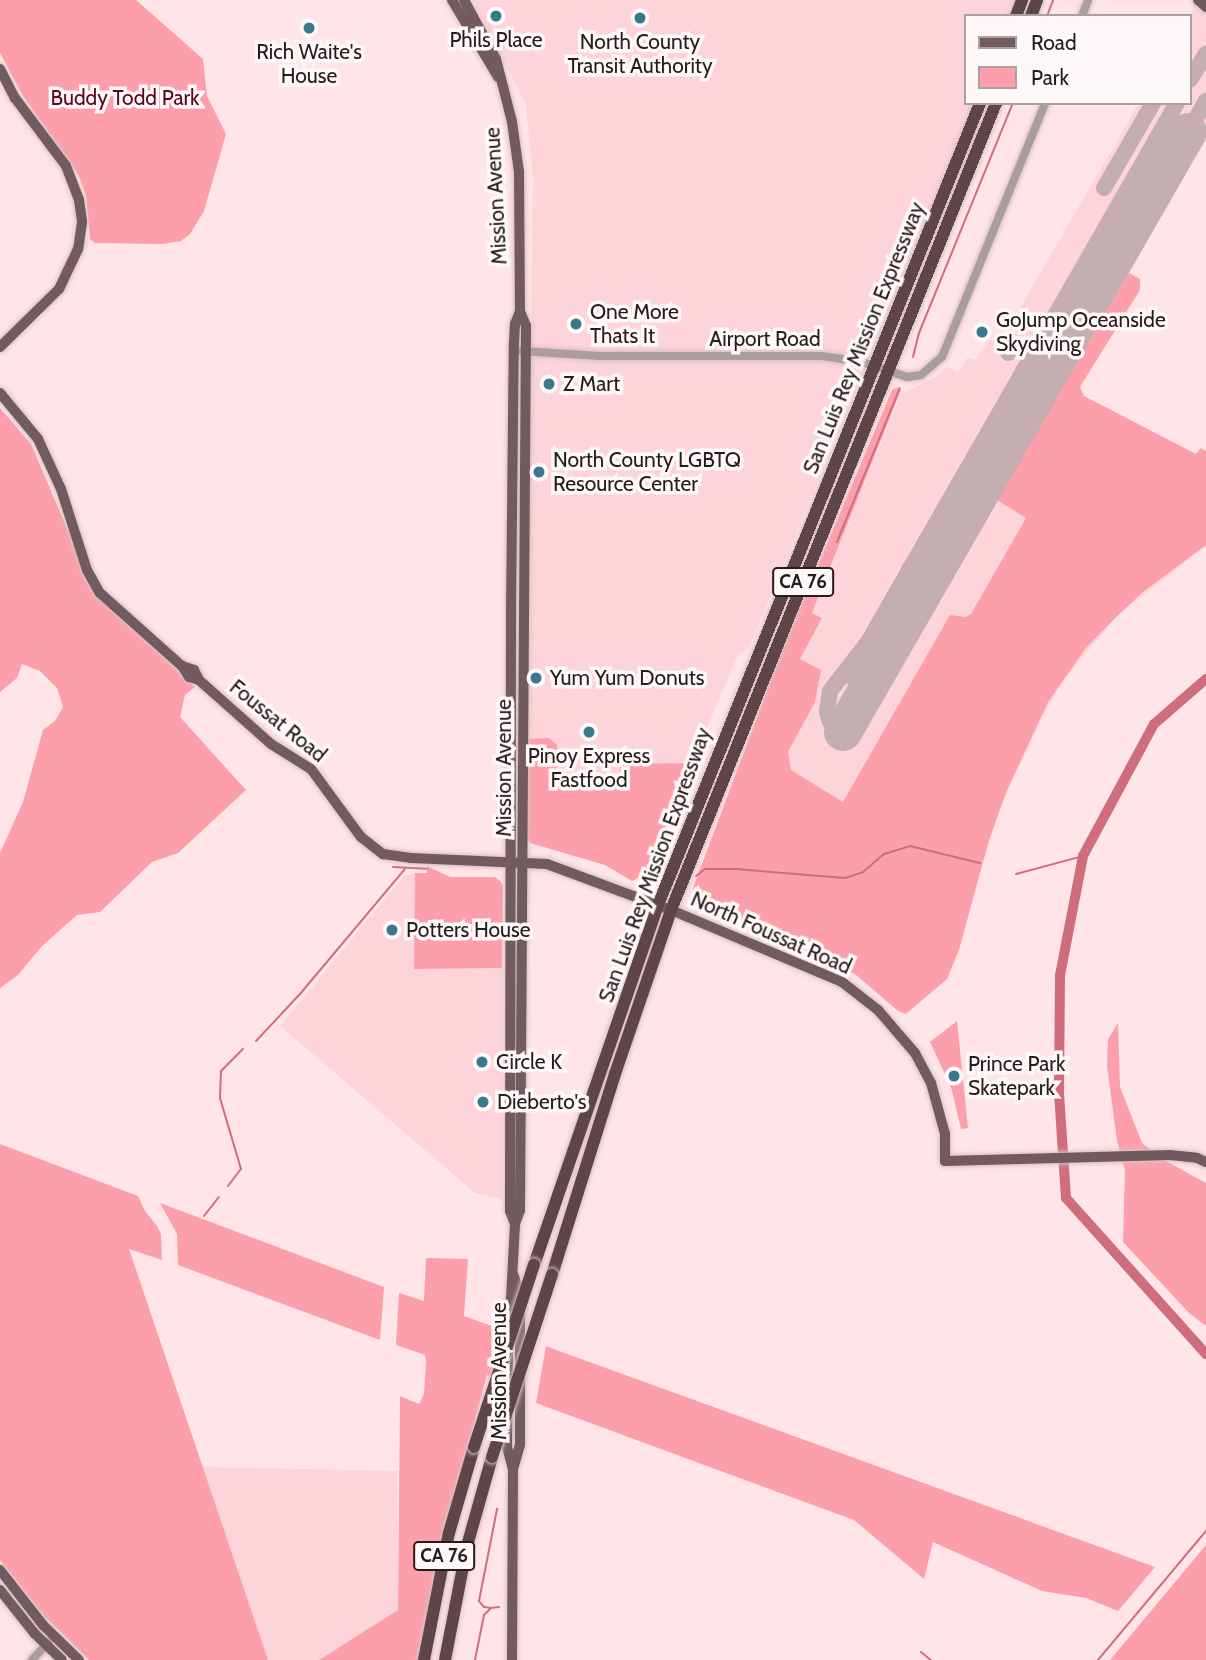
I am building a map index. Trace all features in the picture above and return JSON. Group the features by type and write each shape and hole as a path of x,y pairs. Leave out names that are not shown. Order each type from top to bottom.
{"highway":[{"name":"San Luis Rey Mission Expressway","path":"424,1660 449,1533 474,1447 534,1265 665,907 874,365 979,105"},
{"name":"San Luis Rey Mission Expressway","path":"444,1660 467,1546 492,1457 552,1275 665,907 890,371 995,105"}],"main road":[{"name":"Mission Avenue","path":"452,0 489,67 499,79"},
{"name":"Mission Avenue","path":"464,0 496,59 517,147 520,311 515,324 520,351 525,489 510,1211 515,1224 513,1273 520,1296 520,1444 513,1469 512,1660"},
{"path":"1198,0 1206,6"},
{"path":"0,69 15,98 66,166 79,200 82,222 78,249 59,289 0,347"},
{"name":"Mission Avenue","path":"517,863 512,540 513,423 520,351"},
{"name":"Foussat Road","path":"0,393 38,439 57,478 87,569 100,593 182,666 189,677 199,680 271,744 311,769 360,837 383,854 404,858 517,863"},
{"name":"Foussat Road","path":"0,400 32,438 66,509"},
{"path":"513,423 517,434 518,482 525,489"},
{"path":"512,540 518,568 524,573"},
{"name":"North Foussat Road","path":"517,863 547,864 665,907 842,982 878,1010 898,1030 931,1083 944,1134 945,1161 1170,1155 1197,1157 1206,1162"},
{"path":"0,1570 62,1660"},
{"path":"0,1590 50,1641 79,1660"}],"street":[{"name":"Airport Road","path":"520,351 600,356 822,356 874,365 916,377 933,367 942,357 1044,105"},
{"path":"32,1660 50,1641"}],"shaded area":[{"path":"473,0 1018,0 1013,14 964,14 964,105 974,105 749,647 737,657 692,763 621,764 621,788 607,789 606,781 557,781 526,739 533,178 526,105"},
{"path":"1195,6 1206,15 1206,139 1075,366 1070,394 1206,478 1206,546 1119,614 1065,678 1044,714 1002,803 981,868 704,881 695,877 700,864 712,861 901,394 936,377 948,366 958,373 967,358 976,360 990,339 999,344 1138,105 1192,105 1191,14"},
{"path":"415,873 415,969 502,968 502,1199 475,1193 280,1026 404,876"},
{"path":"202,1467 397,1471 398,1610 319,1660 268,1660"}],"green space":[{"name":"Buddy Todd Park","path":"0,0 136,0 203,59 207,96 226,134 204,211 190,234 181,241 163,244 95,243 90,239 86,196 79,176 23,96 0,53"},
{"path":"1129,273 1140,279 1140,290 1080,387 1084,396 1196,454 1201,448 1206,451 1206,545 1143,592 1113,620 1086,648 1048,702 1007,790 989,840 959,950 947,979 906,1014 898,1011 855,974 804,951 790,938 694,901 693,888 783,648 892,390 898,387 901,390 812,613 822,618 800,659 821,670 815,702 788,752 791,770 843,802 950,615 965,617 971,614 1026,518 997,500"},
{"path":"0,408 31,444 94,591 195,687 185,695 180,717 246,790 178,853 152,862 100,912 77,915 42,946 18,975 0,988 0,853 23,802 43,730 55,721 63,707 57,688 40,671 22,664 17,678 0,692"},
{"path":"549,738 557,745 557,781 607,781 607,789 621,787 620,764 692,763 647,874 632,881 605,865 530,843 526,837 526,739"},
{"path":"427,866 450,877 495,877 503,885 502,968 414,969 415,873 427,873"},
{"name":"Prince Park Skatepark","path":"957,1021 968,1128 961,1129 951,1087 930,1042"},
{"path":"1118,1023 1120,1087 1142,1143 1164,1160 1206,1183 1206,1326 1189,1313 1123,1242 1125,1170 1117,1141 1107,1066 1108,1039"},
{"path":"0,1144 138,1196 145,1211 157,1226 161,1234 162,1260 129,1249 268,1660 89,1660 43,1615 0,1560"},
{"path":"160,1203 384,1287 380,1340 178,1265 177,1234"},
{"path":"426,1258 468,1259 464,1316 500,1329 501,1379 487,1375 435,1570 419,1660 319,1660 398,1610 400,1396 419,1404 424,1394 426,1361 425,1355 396,1345 399,1293 424,1301"},
{"path":"546,1346 1155,1567 1118,1611 1086,1598 1042,1591 933,1542 924,1579 854,1520 536,1403"},
{"path":"1206,1545 1206,1660 1110,1660"}],"waterway":[{"path":"1048,14 1053,0"},
{"path":"913,357 919,333 1012,105"},
{"path":"837,542 900,388"},
{"path":"1206,679 1154,724 1083,856 1060,976 1059,1093 1066,1198 1206,1354"},
{"path":"696,876 705,869 736,869 845,878 863,872 884,854 910,846 980,863"},
{"path":"1016,874 1083,856"},
{"path":"393,867 427,869"},
{"path":"256,1041 300,994 405,869"},
{"path":"228,1186 241,1169 220,1098 221,1071 243,1049"},
{"path":"204,1216 219,1197"},
{"path":"491,1608 484,1607 479,1601 497,1509"},
{"path":"1098,1660 1206,1531"},
{"path":"475,1660 484,1615 491,1608 499,1607"},
{"path":"921,1652 931,1660"}],"taxiway":[{"path":"1192,77 1206,53"},
{"path":"1188,132 1206,101"},
{"path":"1104,188 1152,105"},
{"path":"843,732 830,722 827,712 830,691 868,642 1176,105"},
{"path":"1161,132 1161,138 1171,147 1172,159"},
{"path":"1116,209 1117,216 1124,223 1133,223 1138,219"},
{"path":"1052,321 1053,330 1061,335 1075,328"},
{"path":"1008,353 1038,345"},
{"path":"1023,371 1030,390 1030,406"},
{"path":"909,569 916,566 927,570 928,584"},
{"path":"855,663 850,676 869,687"}],"runway":[{"path":"843,732 1188,132"}],"place":[{"name":"Phils Place","path":"496,16"},
{"name":"North County Transit Authority","path":"640,18"},
{"name":"Rich Waite's House","path":"309,28"},
{"name":"One More Thats It","path":"576,324"},
{"name":"GoJump Oceanside Skydiving","path":"982,332"},
{"name":"Z Mart","path":"549,384"},
{"name":"North County LGBTQ Resource Center","path":"539,472"},
{"name":"Yum Yum Donuts","path":"536,678"},
{"name":"Pinoy Express Fastfood","path":"589,732"},
{"name":"Potters House","path":"392,930"},
{"name":"Circle K","path":"482,1062"},
{"name":"Prince Park Skatepark","path":"954,1076"},
{"name":"Dieberto's","path":"483,1102"}]}
